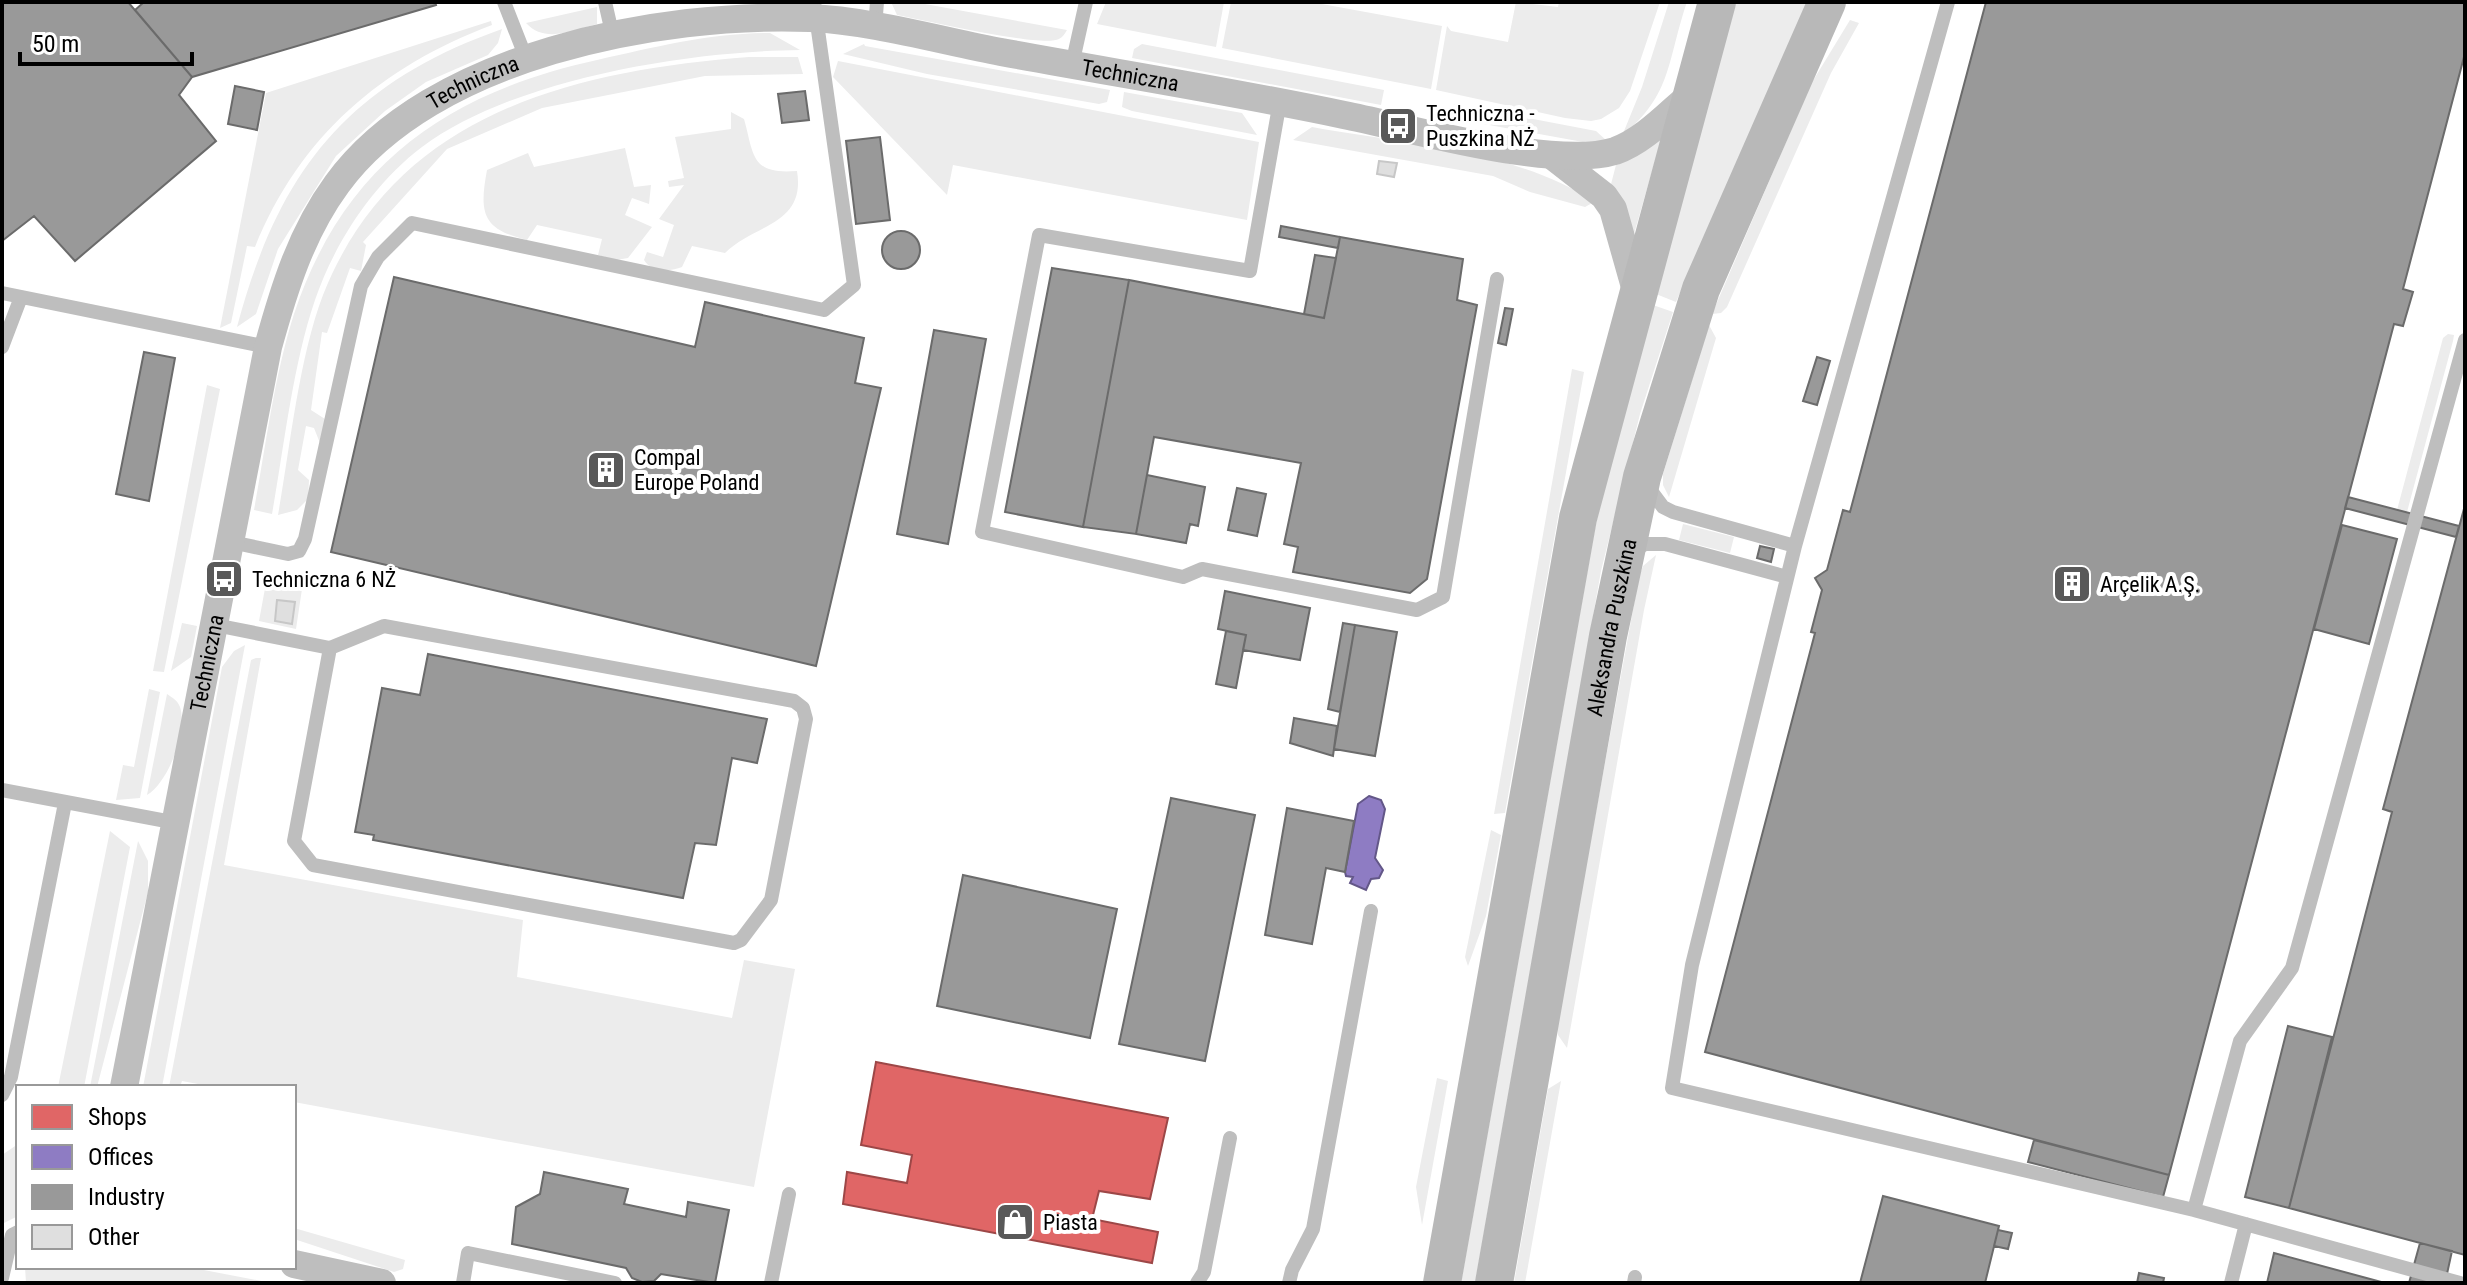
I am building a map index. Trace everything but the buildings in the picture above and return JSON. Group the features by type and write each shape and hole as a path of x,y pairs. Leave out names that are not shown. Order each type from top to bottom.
{"main road":[{"path":"1442,1283 1578,518 1717,2"},
{"name":"Aleksandra Puszkina","path":"1494,1283 1623,557 1642,477 1701,289 1827,2"}],"street":[{"name":"Techniczna","path":"124,1085 178,823 268,347 286,283 311,224 339,181 406,117 445,92 526,58 613,38 725,17 814,10 876,15 1072,65 1280,101 1554,157 1612,152 1633,143 1692,94"},
{"name":"Techniczna","path":"1554,157 1604,196 1613,209 1637,294"},
{"path":"296,1264 382,1283"}],"lane":[{"path":"504,2 526,58"},
{"path":"605,2 613,38"},
{"path":"1072,65 1086,2"},
{"path":"1948,2 1787,577 1692,965 1672,1088 2194,1210 2460,1283"},
{"path":"231,542 288,554 299,551 305,539 361,286 378,257 412,223 824,310 854,285 814,10"},
{"path":"1280,101 1250,271 1039,235 982,532 1183,577 1202,569 1417,610 1443,597 1497,279"},
{"path":"2,293 268,347"},
{"path":"2,347 21,297"},
{"path":"2194,1210 2240,1041 2292,968 2465,340"},
{"path":"1642,477 1655,499 1673,512 1795,546"},
{"path":"1623,557 1645,544 1665,544 1787,577"},
{"path":"215,625 330,648 384,626 794,701 803,708 806,719 771,900 741,940 734,943 313,865 294,841 330,648"},
{"path":"2,790 178,823"},
{"path":"2,1095 11,1077 65,803"},
{"path":"1289,1283 1292,1270 1313,1229 1371,911"},
{"path":"1197,1283 1204,1272 1230,1138"},
{"path":"771,1283 789,1194"},
{"path":"2231,1283 2246,1224"},
{"path":"2,1278 12,1235 16,1233"},
{"path":"463,1283 468,1253 615,1283"}],"shaded area":[{"path":"891,2 914,2 1067,30 1059,39 1048,41 1007,37 897,15"},
{"path":"1106,2 1224,2 1216,47 1097,24"},
{"path":"1231,2 1311,2 1442,26 1431,89 1222,48"},
{"path":"1516,2 1558,7 1559,2 1660,2 1630,91 1619,108 1591,121 1436,90 1447,26 1451,31 1508,42"},
{"path":"1669,2 1687,2 1666,75 1651,106 1622,136 1642,87"},
{"path":"1736,2 1807,2 1676,302 1656,294"},
{"path":"597,7 597,24 569,32 542,33 526,23"},
{"path":"1850,20 1859,23 1831,73 1727,307 1721,313 1712,314 1811,84"},
{"path":"491,21 492,25 414,62 380,84 320,139 295,171 255,247 247,246 231,323 220,328 266,93"},
{"path":"502,29 498,43 488,55 426,82 385,111 336,156 278,249 256,314 237,327 254,272 274,223 298,180 326,141 360,107 401,77 448,51"},
{"path":"770,33 800,50 706,56 655,63 552,87 504,103 460,123 404,162 387,178 358,216 323,278 301,351 272,514 254,510 281,362 294,314 315,261 341,216 372,176 408,143 448,115 543,74 683,42 726,35"},
{"path":"864,44 1110,90 1107,102 1099,104 927,74 843,54"},
{"path":"1142,44 1384,90 1381,105 1132,58 1134,49"},
{"path":"749,57 798,57 803,74 705,76 542,108 447,149 363,242 366,245 361,271 350,268 327,333 322,332 311,410 325,419 320,443 314,428 306,426 298,470 309,480 308,499 297,510 278,515 301,374 323,295 355,233 395,183 443,143 497,113 555,90 618,74"},
{"path":"838,61 1259,142 1247,220 953,165 947,195 833,77"},
{"path":"1124,92 1242,113 1257,135 1132,111 1122,107"},
{"path":"1454,104 1596,131 1607,141 1583,142 1451,118"},
{"path":"731,112 744,119 753,152 762,166 797,171 798,189 794,203 775,221 725,253 692,246 682,267 667,270 651,267 644,260 647,252 663,257 674,225 659,219 684,185 669,187 668,181 684,178 675,137 731,129"},
{"path":"1312,127 1496,160 1564,185 1594,202 1585,207 1530,192 1493,176 1293,140"},
{"path":"1663,133 1634,234 1610,188 1617,161"},
{"path":"625,148 634,187 651,185 649,204 632,198 625,215 652,227 628,258 616,260 598,255 602,239 537,225 527,240 512,236 492,224 487,217 484,198 487,170 528,153 534,167"},
{"path":"1653,305 1673,312 1640,414 1601,571 1475,1283 1461,1283 1596,523"},
{"path":"1709,325 1716,338 1669,497 1663,485 1663,474"},
{"path":"2448,334 2454,335 2453,341 2407,512 2397,510 2443,338"},
{"path":"1572,369 1584,372 1505,813 1494,814"},
{"path":"207,385 220,389 164,672 153,671"},
{"path":"1683,524 1734,537 1730,553 1679,540"},
{"path":"1656,555 1567,1048 1558,1035 1557,1025 1639,577 1643,566"},
{"path":"266,583 302,589 296,629 259,621"},
{"path":"182,623 197,626 191,657 171,671"},
{"path":"245,645 162,1085 143,1085 222,667 234,651"},
{"path":"261,658 224,865 523,920 517,977 732,1018 744,960 795,969 754,1187 296,1102 296,1085 203,1085 182,1081 181,1085 169,1085 251,660"},
{"path":"149,689 160,692 140,798 116,800 123,765 134,767"},
{"path":"167,694 180,707 179,742 162,780 147,795"},
{"path":"1491,830 1501,835 1486,916 1468,966 1465,957"},
{"path":"110,831 130,847 84,1085 58,1085"},
{"path":"138,841 148,861 148,892 98,1085 90,1085"},
{"path":"1437,1078 1448,1081 1422,1225 1416,1187"},
{"path":"1561,1081 1525,1283 1514,1283 1548,1089"},
{"path":"16,1145 16,1217 2,1224 2,1155"},
{"path":"296,1229 405,1260 403,1269 394,1272 296,1240"},
{"path":"25,1269 198,1269 272,1283 26,1283"}],"place":[{"name":"Techniczna - Puszkina NŻ","path":"1398,126"},
{"name":"Compal Europe Poland","path":"606,470"},
{"name":"Techniczna 6 NŻ","path":"224,579"},
{"name":"Arçelik A.Ş.","path":"2072,584"},
{"name":"Piasta","path":"1015,1222"}]}
